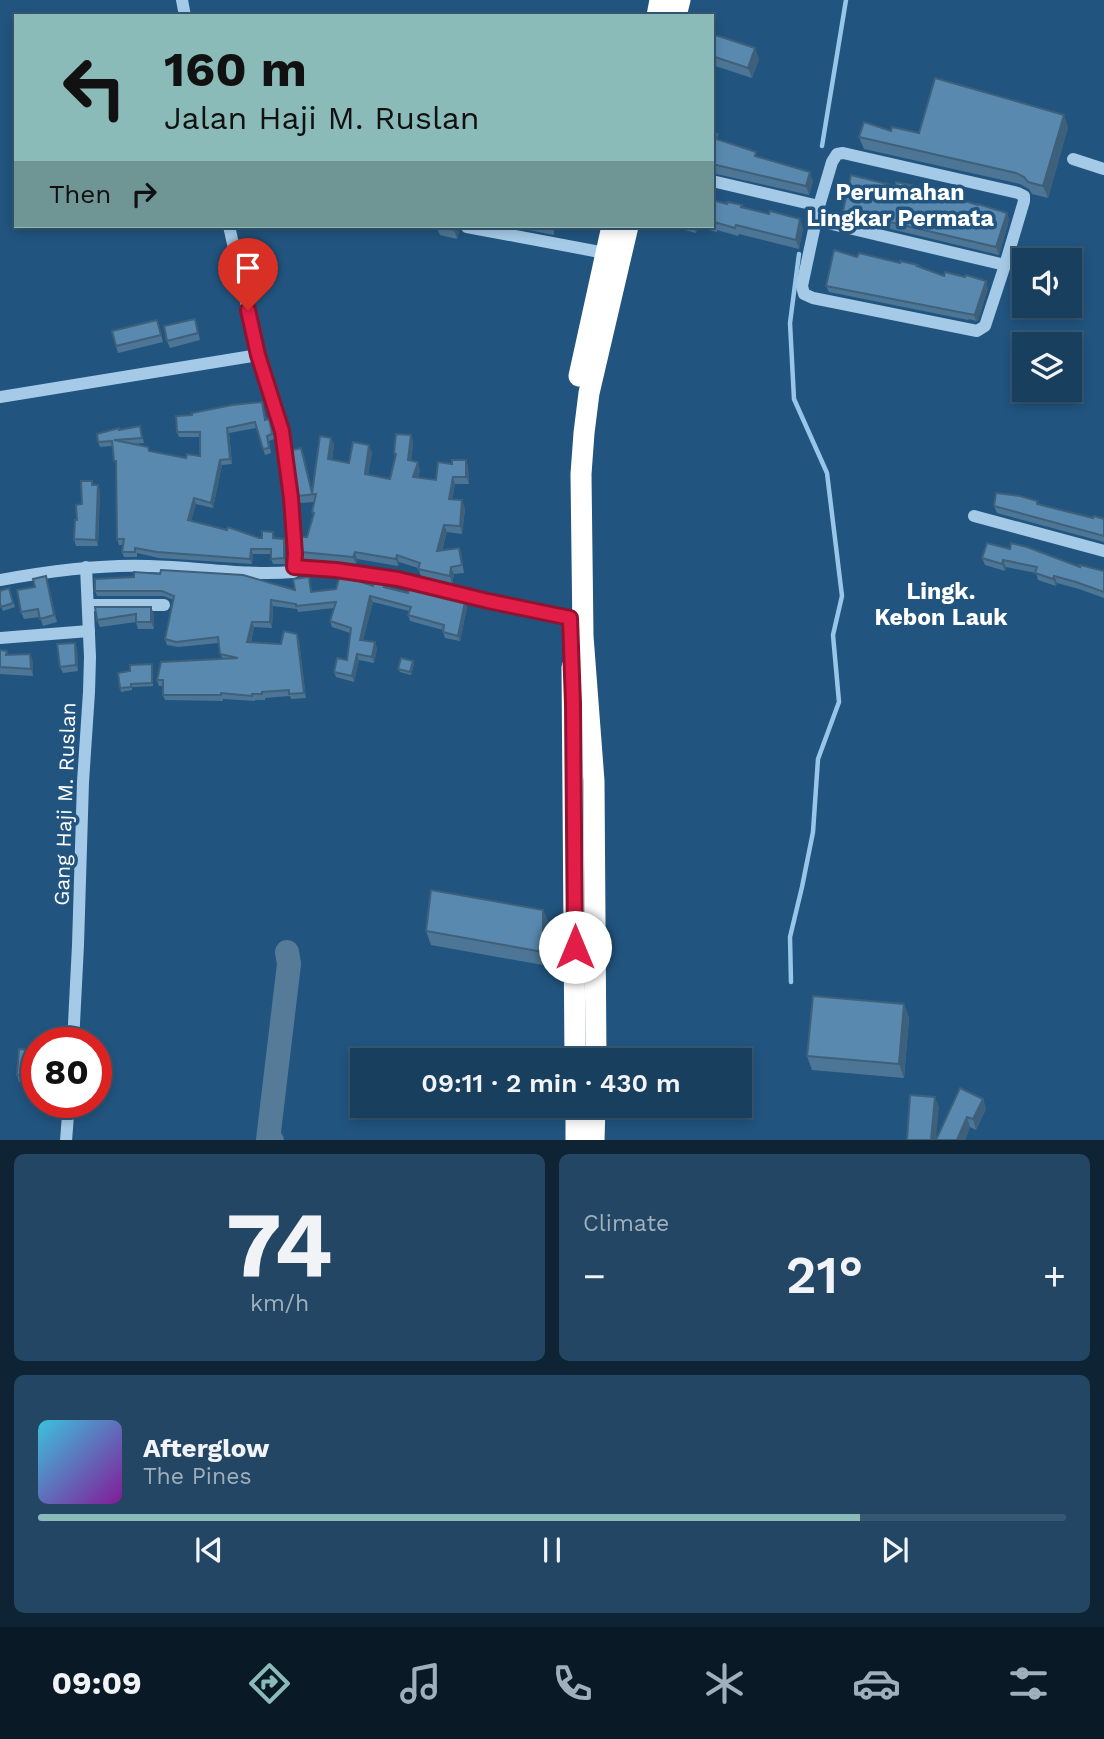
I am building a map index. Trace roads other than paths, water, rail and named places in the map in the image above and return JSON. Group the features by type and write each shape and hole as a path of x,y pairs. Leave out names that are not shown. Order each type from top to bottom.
{"highway":[{"path":"596,1048 594,781 583,636 583,392 605,253 611,228"},
{"path":"575,1048 569,507 571,441 627,228"},
{"path":"576,1118 576,1140"},
{"path":"594,1140 595,1118"}],"street":[{"path":"839,154 850,154 1024,196 985,326 977,331 804,294 802,286 819,206 832,162 839,154"},
{"path":"1073,159 1104,169"},
{"path":"714,181 819,206"},
{"path":"815,220 1005,265"},
{"path":"0,580 86,568 147,565 293,572 295,554 291,498 282,431 258,355 229,228"},
{"path":"472,228 605,253"},
{"path":"0,397 258,355"},
{"path":"974,516 1104,551"},
{"path":"294,567 398,579 570,618"},
{"name":"Gang Haji M. Ruslan","path":"74,1027 89,692 86,568"},
{"path":"88,605 164,605"},
{"path":"0,638 89,631"},
{"path":"66,1140 68,1118"}],"waterway":[{"path":"822,146 846,0"},
{"path":"791,982 790,937 813,832 818,759 839,702 833,635 842,596 827,473 794,399 790,323 799,254"},
{"path":"268,1140 289,964 287,952"}],"district":[{"name":"Perumahan Lingkar Permata","path":"900,205"},
{"name":"Lingk. Kebon Lauk","path":"941,604"}]}
